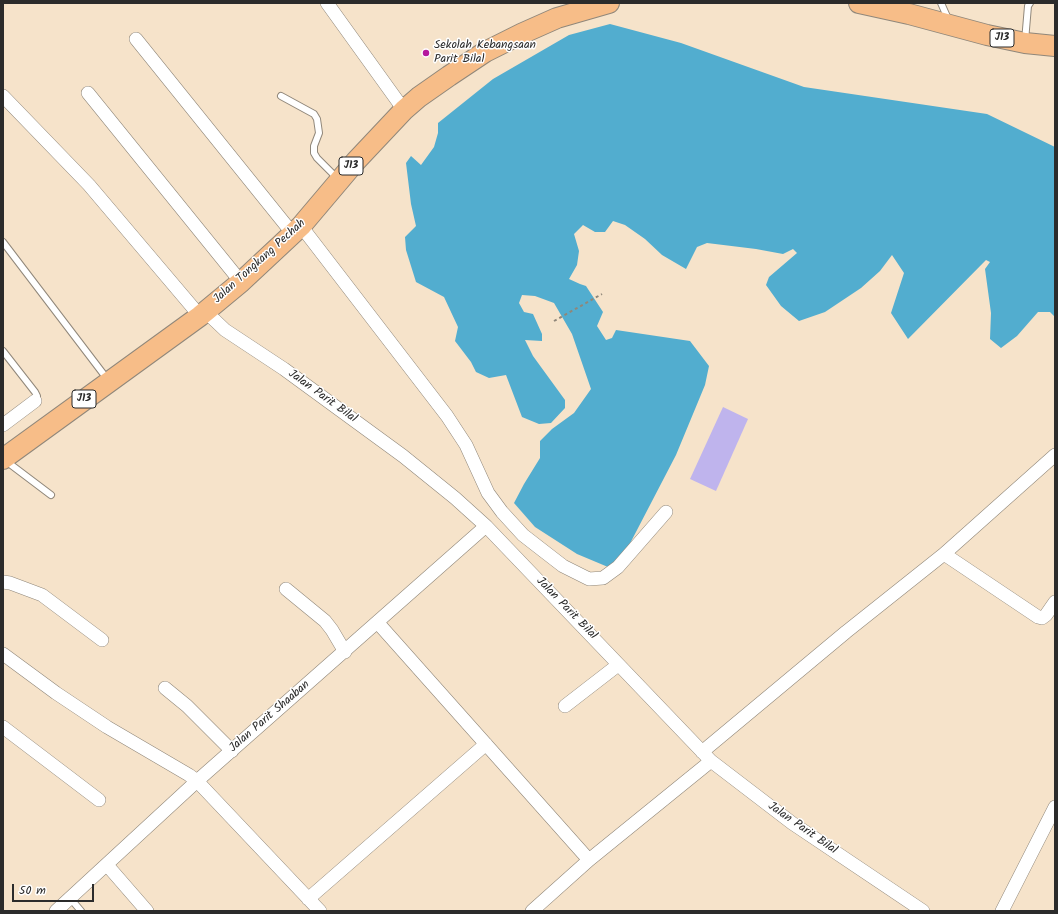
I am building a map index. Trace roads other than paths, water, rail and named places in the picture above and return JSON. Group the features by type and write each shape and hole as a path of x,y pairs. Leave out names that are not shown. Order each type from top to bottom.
{"main road":[{"name":"Jalan Tongkang Pechah","path":"3,458 109,382 241,282 297,230 356,161 404,110 449,76 485,52 521,34 557,18 606,3"},
{"name":"J13","path":"859,3 909,14 987,35 1025,43 1055,46"}],"street":[{"path":"326,3 404,110"},
{"path":"136,39 297,230 448,416 466,445 488,493 502,512 523,535 563,566 589,579 603,578 618,567 666,512"},
{"path":"88,93 241,282"},
{"name":"Jalan Parit Bilal","path":"3,96 89,185 202,313 284,369 403,456 455,498 486,526 707,756 792,823 923,911"},
{"path":"3,425 35,401"},
{"path":"532,911 846,632 944,554 1055,455"},
{"name":"Jalan Parit Shaaban","path":"56,911 107,865 192,778 342,647 378,623 486,526"},
{"path":"944,554 1038,617 1042,618 1046,615 1055,602"},
{"path":"3,582 10,583 42,595 102,640"},
{"path":"286,589 325,621 342,647"},
{"path":"378,623 589,860"},
{"path":"3,654 56,693 107,727 192,778 320,911"},
{"path":"565,706 618,664"},
{"path":"166,688 187,706 228,746"},
{"path":"3,727 99,800"},
{"path":"308,899 486,744"},
{"path":"1002,911 1055,807"},
{"path":"107,865 147,911"}],"lane":[{"path":"942,3 950,25"},
{"path":"1025,43 1028,6 1030,3"},
{"path":"281,96 314,114 317,119 319,133 314,146 314,153 317,158 340,180"},
{"path":"3,242 109,382"},
{"path":"4,355 35,392 37,396 35,401"},
{"path":"3,458 51,495"},
{"path":"70,898 81,911"}],"water":[{"path":"610,24 681,43 804,87 987,114 1055,147 1055,317 1050,312 1038,312 1017,336 1001,348 990,339 991,313 985,269 990,262 986,260 908,339 891,313 904,273 892,255 880,271 861,288 825,312 799,321 781,306 766,285 769,277 797,253 793,249 783,254 707,243 697,247 686,269 662,255 645,239 625,225 613,221 605,232 595,232 583,225 574,234 579,251 577,265 569,279 586,286 603,312 597,326 606,340 612,338 616,330 690,341 709,366 705,385 676,455 624,555 608,567 577,554 535,527 514,503 540,458 540,441 552,429 574,413 591,389 572,334 554,303 535,296 522,295 519,303 524,312 533,314 542,334 542,341 525,340 533,356 565,400 565,408 551,423 539,424 522,417 506,375 489,378 476,372 471,362 455,341 458,327 444,297 416,282 406,250 405,237 416,226 411,204 406,163 411,156 421,165 434,147 438,133 438,123 493,79 569,35"}],"place":[{"name":"Sekolah Kebangsaan Parit Bilal","path":"426,53"}]}
